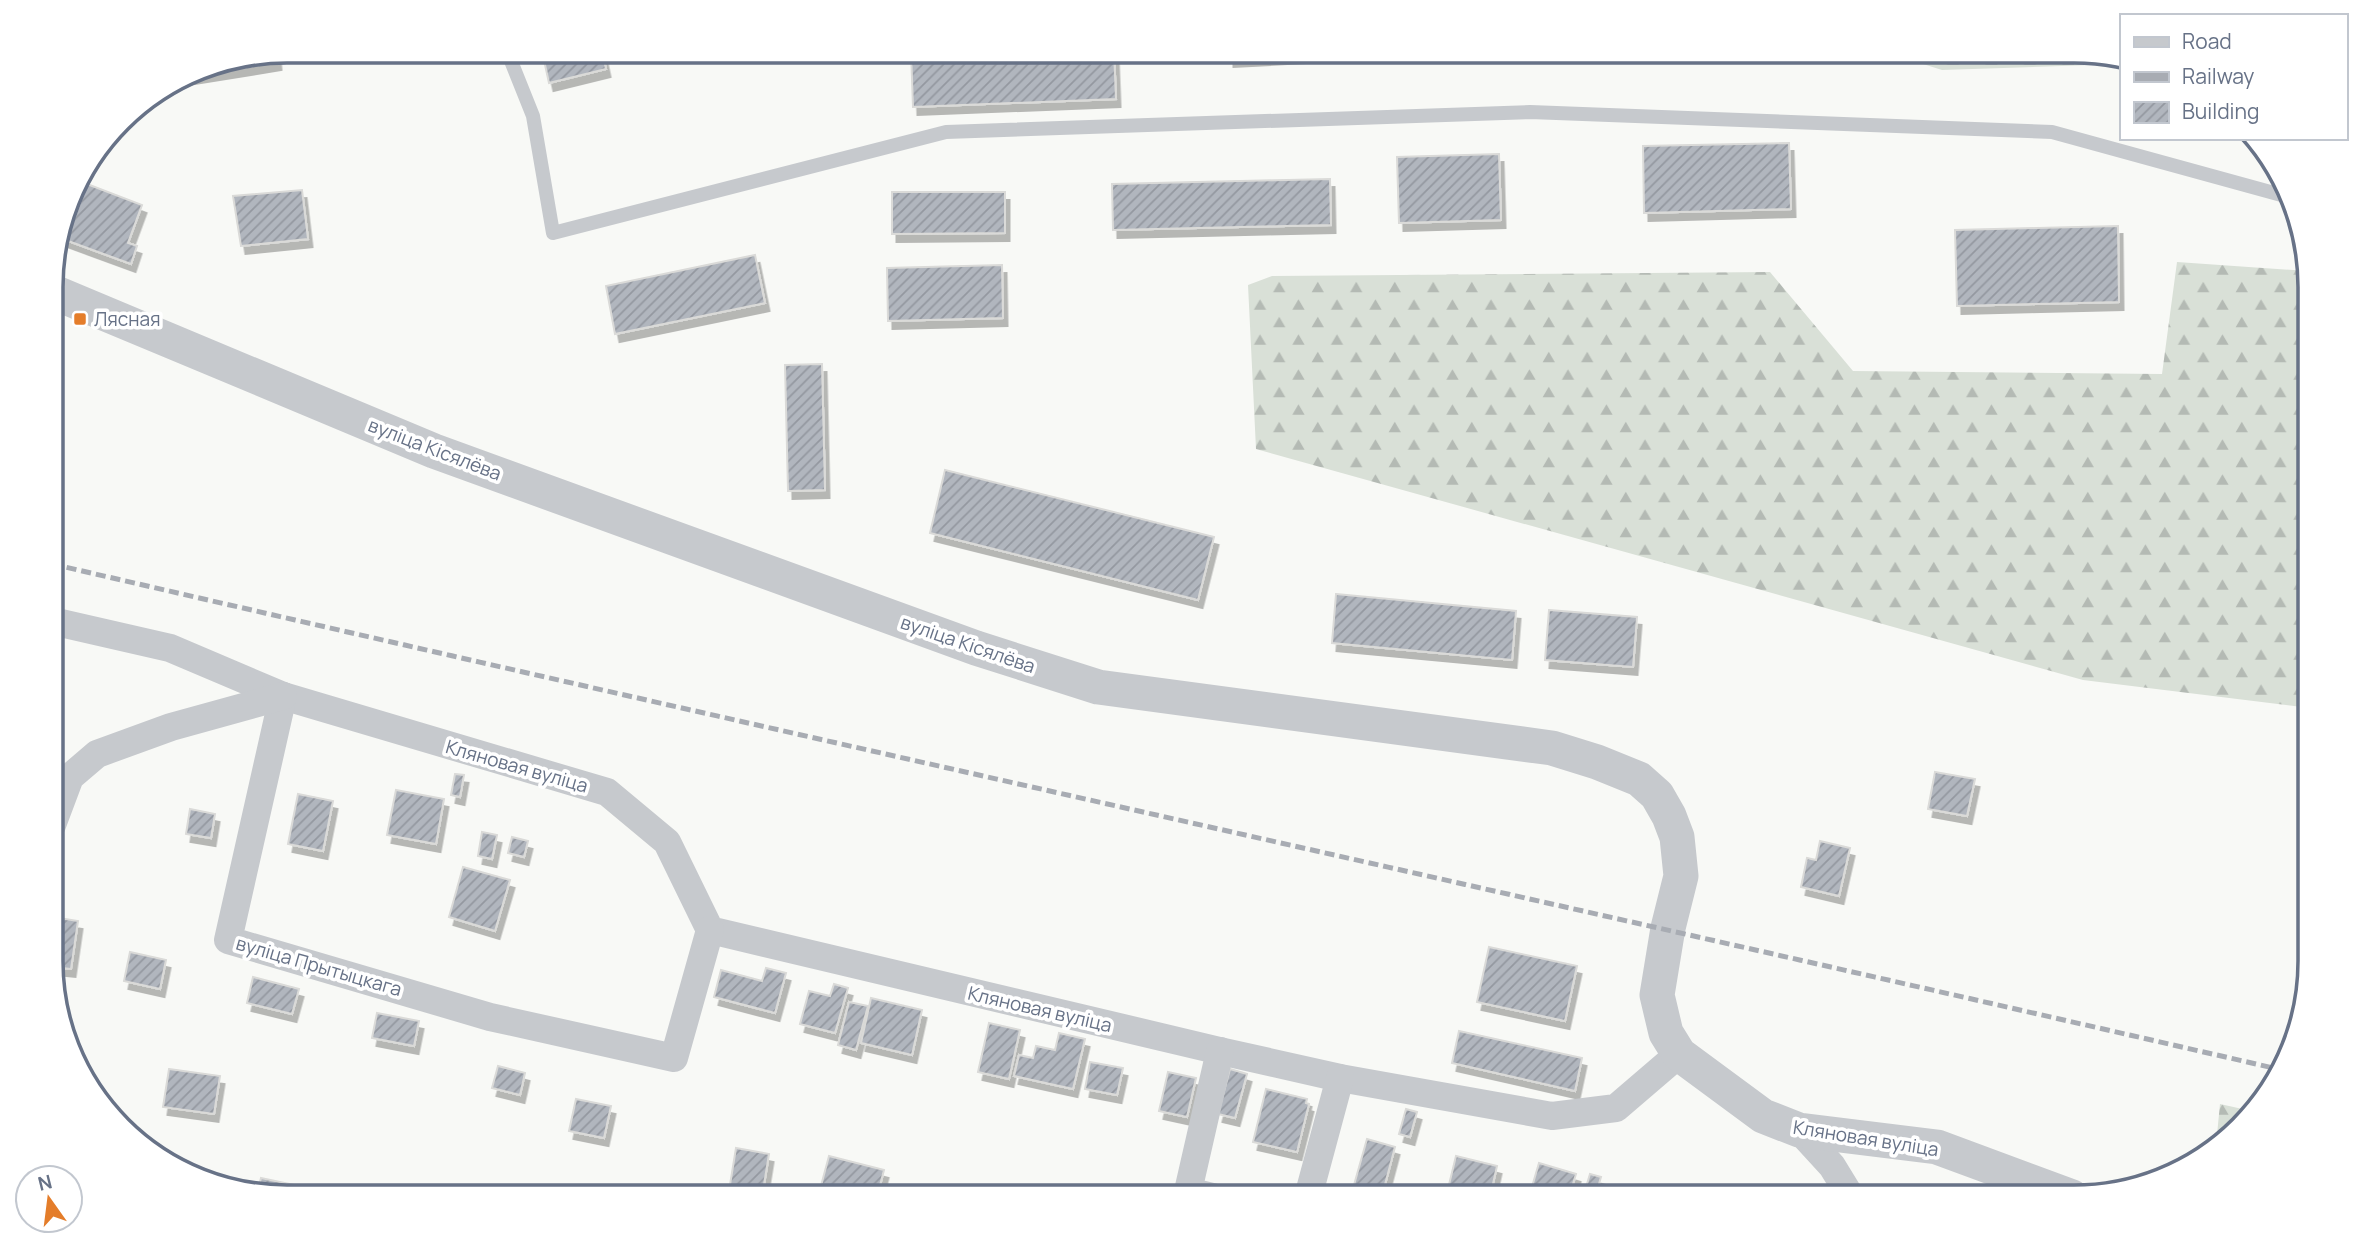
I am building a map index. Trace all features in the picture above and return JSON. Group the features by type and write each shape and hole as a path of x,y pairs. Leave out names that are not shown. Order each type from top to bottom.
{"street":[{"name":"вуліца Кісялёва","path":"63,297 434,451 976,648 1098,687 1552,748 1639,779 1657,794 1676,837 1681,876 1668,928 1657,995 1666,1033 1679,1054"},
{"name":"Кляновая вуліца","path":"63,624 170,648 283,696 607,792 667,842 710,930 1340,1078 1552,1116 1616,1108 1679,1054 1763,1116 1799,1130 1937,1147 2039,1185"},
{"path":"63,794 69,777 97,754 171,727 283,696"},
{"name":"вуліца Прытыцкага","path":"283,696 228,940 490,1017 674,1058 710,930"},
{"path":"1189,1185 1220,1051"},
{"path":"1311,1185 1340,1078"},
{"path":"1799,1130 1832,1166 1844,1185"}],"lane":[{"path":"512,63 533,116 553,233 946,132 1530,112 2052,132 2277,194"}],"green space":[{"path":"1920,63 2100,65 1942,70"},
{"path":"2177,262 2297,270 2298,707 2083,680 1256,449 1248,285 1272,276 1770,272 1853,371 2162,374"},
{"path":"2220,1104 2242,1109 2222,1129 2217,1133"}],"building":[{"path":"545,63 605,63 606,69 549,83"},
{"path":"911,63 1114,63 1116,99 913,107"},
{"path":"1789,143 1791,209 1644,213 1643,146"},
{"path":"1499,154 1501,220 1399,223 1397,157"},
{"path":"1330,179 1331,225 1113,230 1112,184"},
{"path":"88,185 142,205 128,243 137,246 131,264 68,241"},
{"path":"302,190 308,239 241,246 233,196"},
{"path":"892,192 1005,192 1005,233 892,234"},
{"path":"2118,226 2119,302 1957,306 1955,230"},
{"path":"755,255 765,303 615,334 606,286"},
{"path":"1002,265 1003,318 888,321 887,268"},
{"path":"822,364 825,490 788,491 785,365"},
{"path":"945,470 1214,537 1198,600 930,533"},
{"path":"1336,594 1516,611 1512,660 1332,643"},
{"path":"1549,610 1637,617 1633,667 1545,660"},
{"path":"1935,772 1975,779 1967,816 1928,809"},
{"path":"455,774 464,775 460,797 451,795"},
{"path":"396,790 444,799 436,844 387,835"},
{"path":"298,794 333,801 323,851 288,844"},
{"path":"190,809 215,814 211,838 186,834"},
{"path":"482,832 497,835 492,859 478,856"},
{"path":"512,837 528,841 524,857 508,853"},
{"path":"1820,841 1850,848 1839,896 1801,887 1807,858 1816,860"},
{"path":"463,867 510,880 495,931 449,917"},
{"path":"63,919 78,921 71,969 63,968"},
{"path":"1489,947 1577,966 1565,1021 1477,1002"},
{"path":"130,952 166,960 160,989 124,981"},
{"path":"766,968 786,973 775,1013 714,997 721,970 762,981"},
{"path":"253,977 299,989 292,1014 247,1003"},
{"path":"834,984 848,988 835,1033 800,1024 809,991 830,996"},
{"path":"871,998 922,1010 912,1055 861,1043"},
{"path":"849,1002 868,1006 856,1050 838,1045"},
{"path":"377,1013 419,1021 414,1046 372,1038"},
{"path":"989,1023 1020,1030 1009,1079 978,1072"},
{"path":"1459,1031 1582,1058 1575,1091 1452,1063"},
{"path":"1059,1033 1085,1039 1073,1089 1014,1076 1019,1055 1033,1058 1036,1046 1055,1050"},
{"path":"1090,1062 1123,1068 1117,1095 1085,1089"},
{"path":"498,1066 525,1073 520,1095 492,1088"},
{"path":"169,1069 220,1076 214,1114 163,1107"},
{"path":"1230,1069 1247,1074 1235,1118 1218,1114"},
{"path":"1168,1072 1196,1078 1187,1117 1159,1111"},
{"path":"1266,1089 1307,1099 1306,1103 1309,1104 1297,1152 1253,1142"},
{"path":"576,1099 611,1106 604,1138 569,1131"},
{"path":"1406,1109 1417,1112 1410,1137 1399,1134"},
{"path":"1367,1139 1395,1147 1385,1185 1354,1185"},
{"path":"736,1148 769,1154 764,1185 730,1185"},
{"path":"829,1156 884,1170 880,1185 821,1185"},
{"path":"1456,1156 1497,1166 1493,1185 1449,1185"},
{"path":"1539,1163 1576,1174 1573,1185 1533,1185"},
{"path":"1590,1174 1601,1177 1599,1185 1587,1185"},
{"path":"261,1178 294,1185 287,1185 260,1183"}],"railway":[{"path":"63,567 2271,1067"}],"place":[{"name":"Лясная","path":"80,319"}]}
